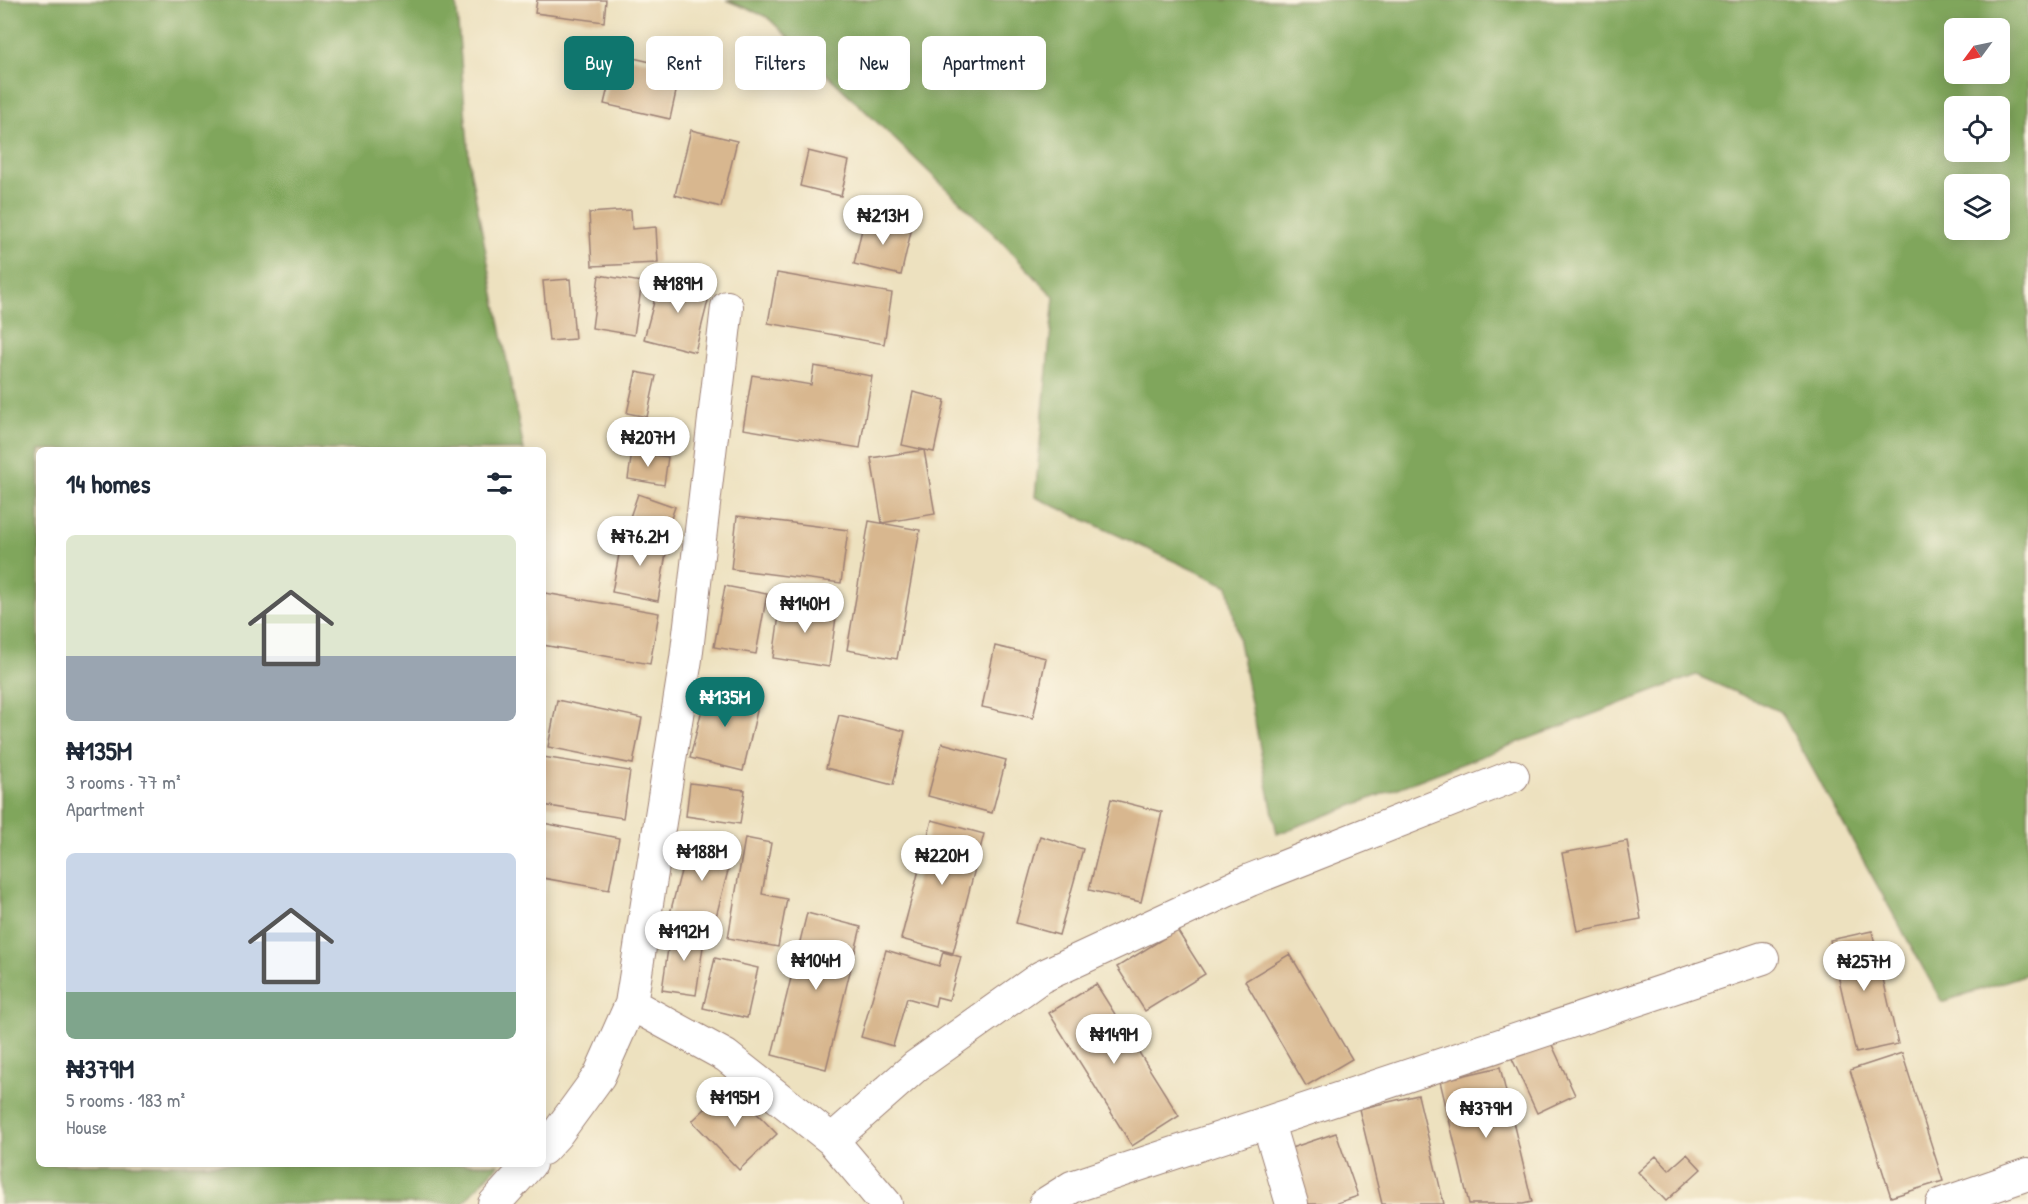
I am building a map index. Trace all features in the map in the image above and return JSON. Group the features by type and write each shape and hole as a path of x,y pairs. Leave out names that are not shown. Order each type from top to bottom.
{"street":[{"path":"546,1146 599,1076 631,1004 687,658 727,307"},
{"path":"832,1140 916,1066 1041,977 1250,880 1513,776"},
{"path":"1046,1204 1072,1187 1763,958"},
{"path":"631,1004 726,1056 832,1140 886,1204"},
{"path":"1268,1123 1292,1204"},
{"path":"494,1204 527,1167"},
{"path":"1942,1204 2028,1174"}],"green space":[{"path":"0,0 456,0 470,169 523,447 36,447 36,1167 496,1167 462,1204 0,1204"},
{"path":"726,0 2028,0 2028,974 1942,1002 1781,712 1696,675 1277,834 1228,586 1035,497 1054,297 998,238 843,90 910,90 910,36 838,36 838,85 826,73 826,36 787,36 767,17"}],"building":[{"path":"537,0 606,0 604,22 535,13"},
{"path":"634,58 646,61 646,90 676,90 670,119 604,104 607,90 634,90"},
{"path":"691,130 737,141 721,207 675,195"},
{"path":"808,151 849,161 841,196 800,186"},
{"path":"631,210 632,229 656,227 658,263 592,266 589,213"},
{"path":"865,216 912,227 901,275 854,264"},
{"path":"777,273 892,293 884,344 768,323"},
{"path":"599,275 642,282 634,335 592,328"},
{"path":"661,276 711,289 695,352 644,339"},
{"path":"570,279 575,339 549,341 543,281"},
{"path":"814,366 872,376 860,448 743,429 752,375 811,385"},
{"path":"636,372 656,376 647,417 627,413"},
{"path":"913,392 945,400 934,452 902,445"},
{"path":"924,450 935,514 882,523 871,458"},
{"path":"632,452 668,457 664,485 628,479"},
{"path":"638,494 675,507 667,530 630,517"},
{"path":"737,516 848,530 841,583 731,569"},
{"path":"869,521 920,530 897,659 847,650"},
{"path":"623,533 668,542 658,601 612,592"},
{"path":"725,586 767,594 756,654 714,647"},
{"path":"546,593 659,613 650,664 546,646"},
{"path":"781,601 837,610 829,667 773,658"},
{"path":"995,646 1046,658 1033,718 982,707"},
{"path":"708,685 760,698 743,771 690,758"},
{"path":"557,700 642,718 633,764 548,747"},
{"path":"839,715 905,731 893,785 826,768"},
{"path":"942,743 1006,760 992,813 928,796"},
{"path":"546,757 630,771 623,818 546,805"},
{"path":"690,783 745,790 740,824 686,816"},
{"path":"1111,799 1162,812 1141,902 1089,890"},
{"path":"932,820 984,834 953,953 901,939"},
{"path":"546,824 619,838 609,890 546,879"},
{"path":"691,833 735,844 712,932 668,921"},
{"path":"1040,836 1083,849 1059,935 1016,923"},
{"path":"745,838 771,843 762,894 787,899 778,947 728,938"},
{"path":"1627,841 1641,919 1577,931 1562,853"},
{"path":"807,913 861,927 826,1069 772,1055"},
{"path":"671,928 705,933 696,995 662,990"},
{"path":"1177,930 1205,974 1145,1011 1117,967"},
{"path":"1872,931 1898,1044 1856,1053 1830,940"},
{"path":"886,950 939,966 943,952 961,957 949,1000 937,997 935,1006 907,998 893,1046 861,1037"},
{"path":"1290,954 1352,1059 1306,1086 1245,981"},
{"path":"715,958 758,968 747,1018 703,1008"},
{"path":"1096,984 1179,1116 1132,1146 1049,1013"},
{"path":"1547,1034 1575,1095 1537,1113 1509,1052"},
{"path":"1902,1053 1943,1181 1891,1197 1850,1070"},
{"path":"1500,1067 1532,1202 1469,1204 1440,1081"},
{"path":"730,1086 777,1134 739,1170 692,1121"},
{"path":"1418,1095 1444,1204 1382,1204 1359,1109"},
{"path":"1336,1133 1358,1196 1334,1204 1307,1204 1288,1149"},
{"path":"1687,1154 1701,1169 1666,1201 1638,1172 1656,1156 1669,1170"}]}
